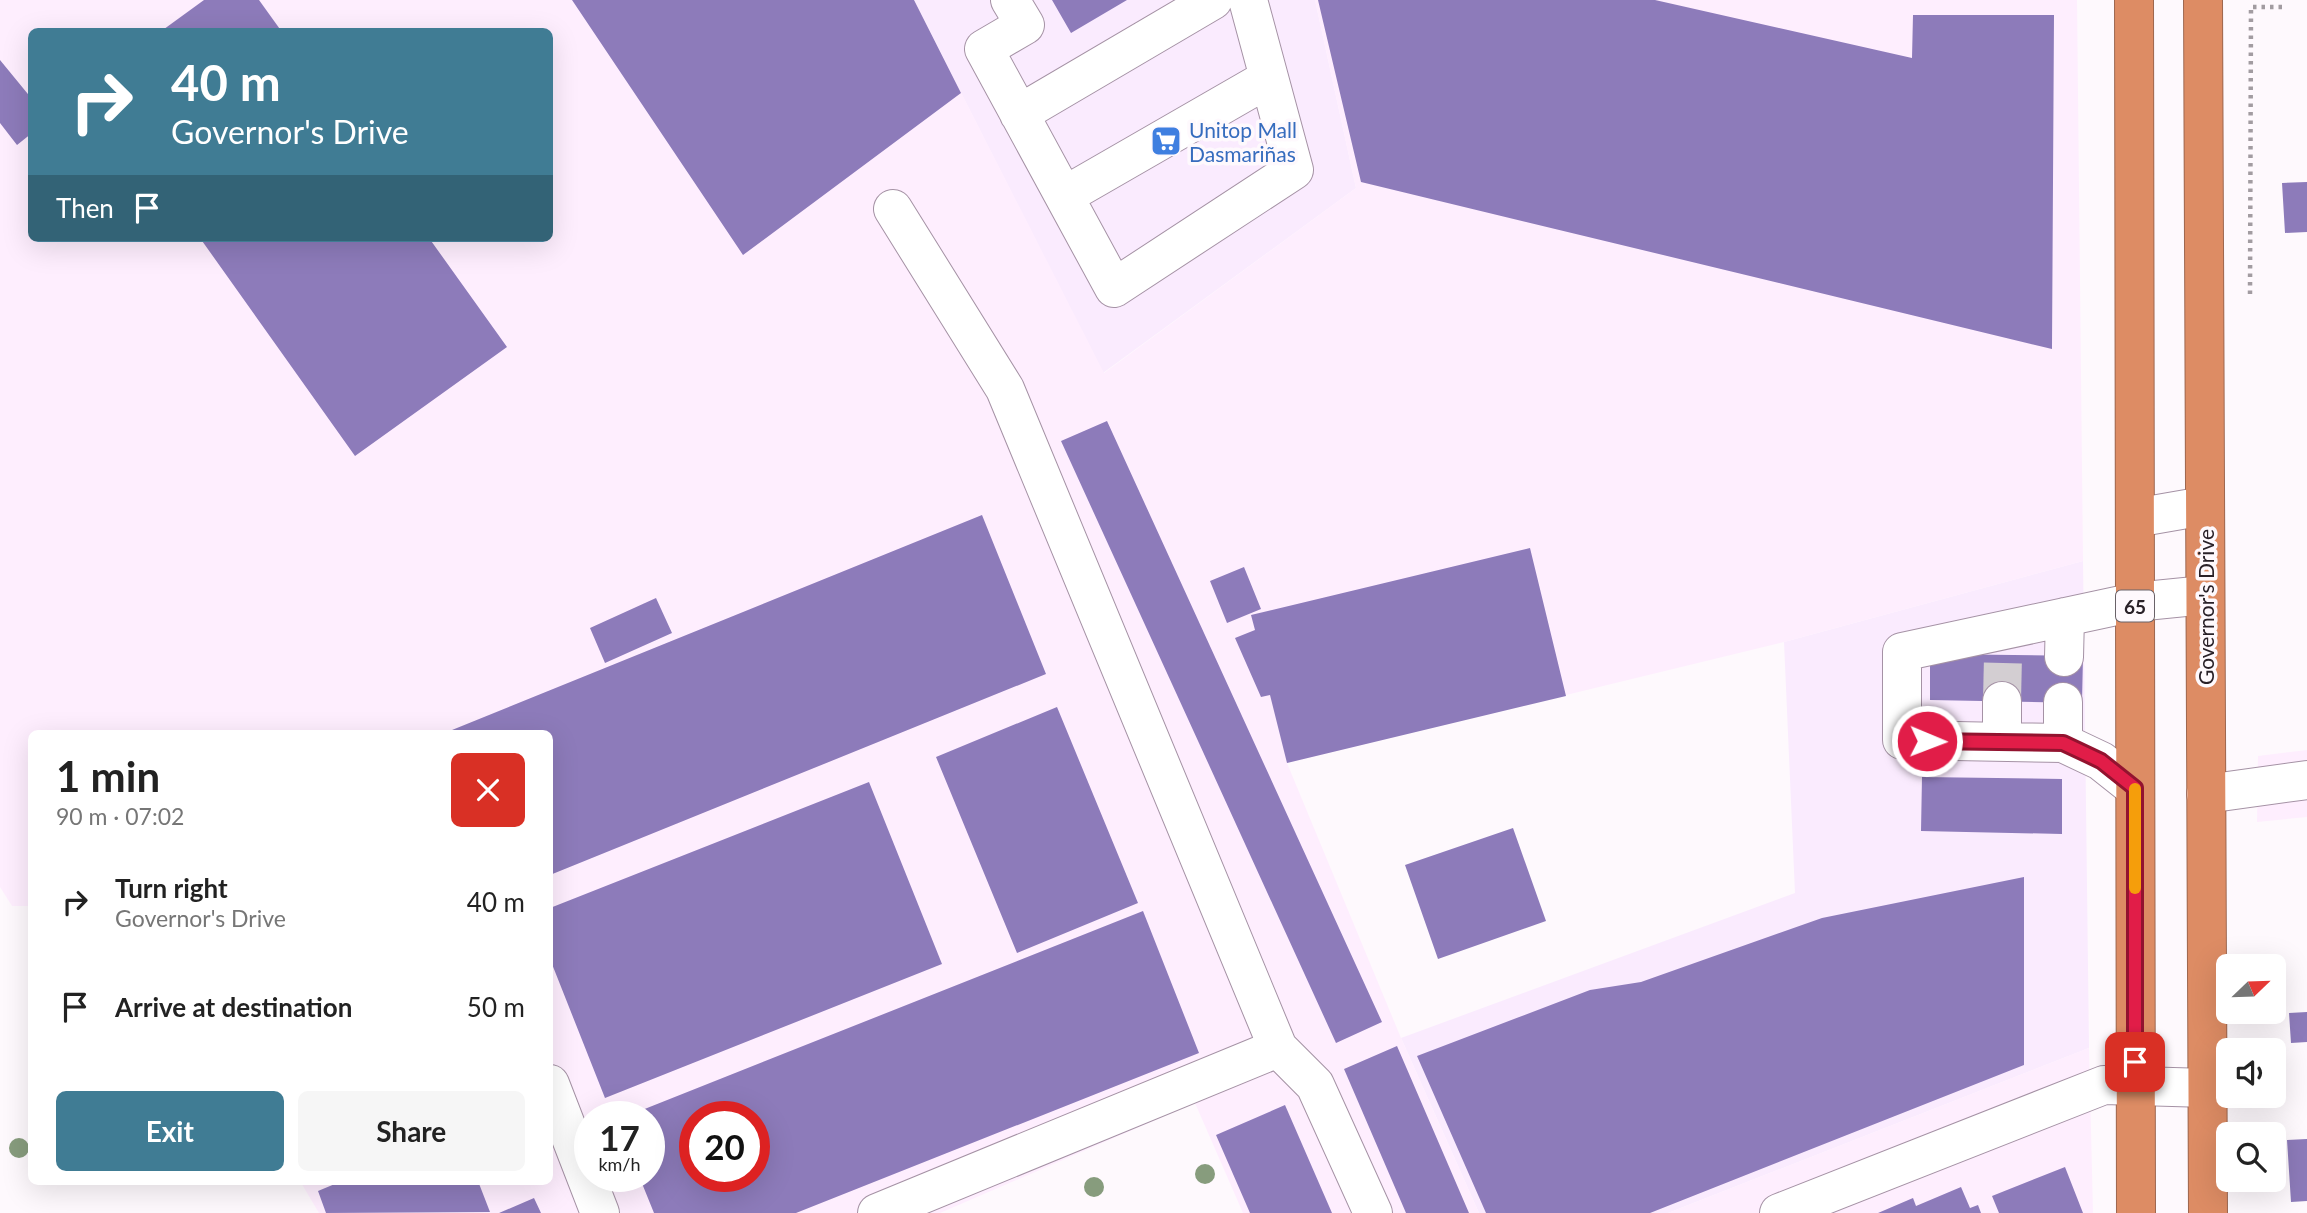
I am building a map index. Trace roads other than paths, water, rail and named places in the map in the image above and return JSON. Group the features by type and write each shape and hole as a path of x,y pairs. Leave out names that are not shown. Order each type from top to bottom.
{"highway":[{"name":"65","path":"2134,0 2136,1213"},
{"name":"Governor's Drive","path":"2203,0 2208,1213"}],"lane":[{"path":"1010,0 1025,25 984,50 1114,288 1294,170 1248,0"},
{"path":"1019,114 1213,0"},
{"path":"1064,197 1269,78"},
{"path":"893,209 1005,389 1278,1048 1315,1085 1373,1213"},
{"path":"2135,518 2204,506"},
{"path":"2135,788 2101,761 2063,743 1902,740 1902,652 2003,643 2065,617 2135,602 2206,595"},
{"path":"2064,657 2065,617"},
{"path":"2002,701 2002,742"},
{"path":"2063,702 2063,743"},
{"path":"2206,794 2307,780"},
{"path":"877,1213 1278,1048"},
{"path":"1779,1213 2104,1085 2207,1088"},
{"path":"553,1092 600,1213"}],"tunnel":[{"path":"2002,701 2003,656"}],"place":[{"name":"Unitop Mall Dasmariñas","path":"1166,141"}]}
